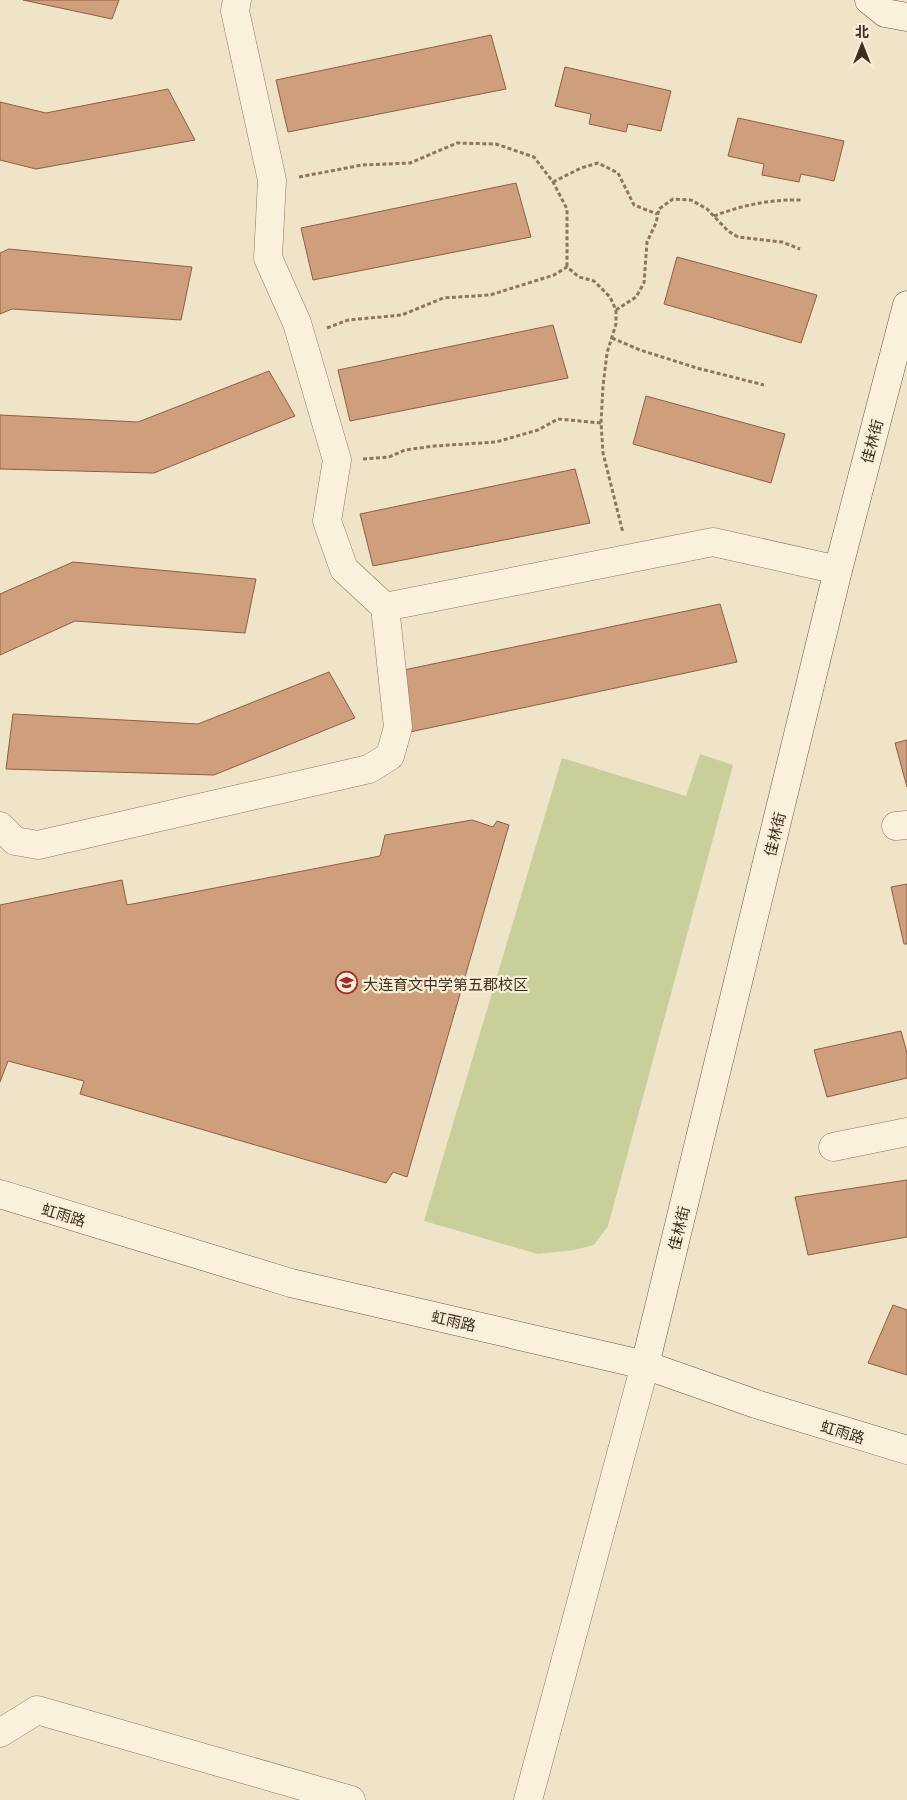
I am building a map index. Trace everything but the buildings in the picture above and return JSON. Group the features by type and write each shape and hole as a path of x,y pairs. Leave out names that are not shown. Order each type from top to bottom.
{"street":[{"path":"0,826 15,842 38,845 369,769 390,756 398,727 385,607 344,569 327,521 337,460 297,323 268,258 272,180 235,11 237,0"},
{"path":"869,0 885,13 907,17"},
{"name":"佳林街","path":"528,1800 645,1365 838,570 907,305"},
{"path":"385,607 714,542 838,570"},
{"path":"832,1147 907,1132"},
{"name":"虹雨路","path":"0,1194 291,1283 645,1365 756,1404 907,1450"},
{"path":"0,1733 37,1710 351,1800"}],"path":[{"path":"272,180 303,177 362,165 410,163 457,143 496,144 534,157 553,182 567,209 567,266"},
{"path":"553,182 581,168 598,163 618,173 634,205 658,214"},
{"path":"616,310 636,297 644,283 648,242 656,223 658,209 673,199 691,200 707,208 728,231 738,237 782,242 800,249"},
{"path":"714,216 730,209 778,199 802,200"},
{"path":"300,337 348,320 402,315 443,298 490,295 554,275 567,266"},
{"path":"567,266 579,276 594,281 610,297 616,310 616,324 607,353 603,386 602,453 630,559"},
{"path":"612,338 640,350 697,368 764,385"},
{"path":"337,460 389,457 405,450 434,446 496,442 538,430 558,420 601,423"}],"green space":[{"path":"700,754 733,765 608,1226 594,1245 574,1250 538,1254 424,1221 562,758 686,796"}],"place":[{"name":"大连育文中学第五郡校区","path":"347,983"}]}
